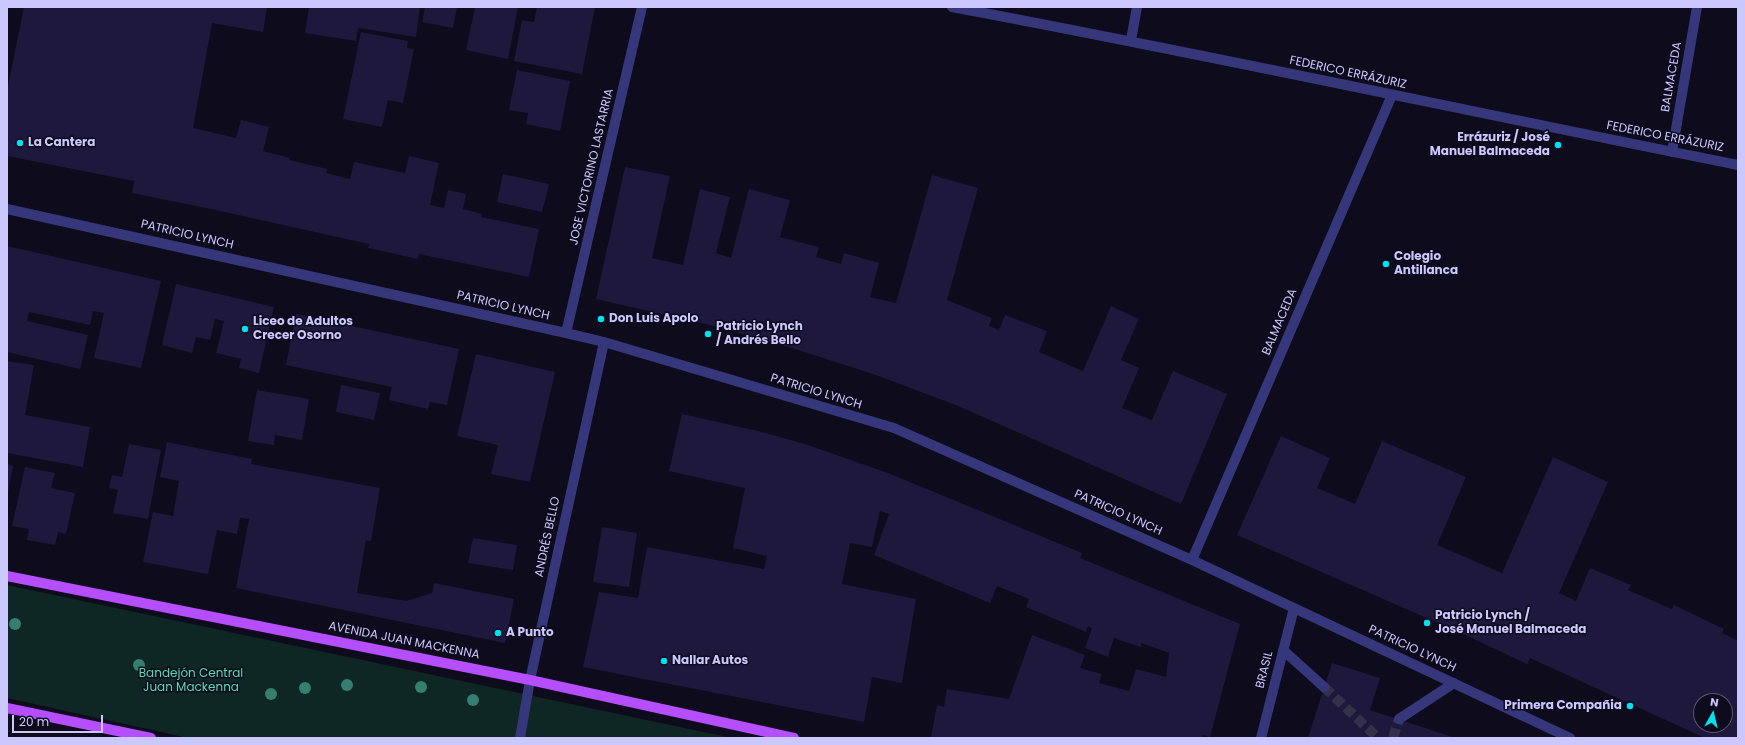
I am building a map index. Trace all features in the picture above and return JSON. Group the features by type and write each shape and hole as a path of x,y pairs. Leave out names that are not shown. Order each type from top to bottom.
{"main road":[{"name":"AVENIDA JUAN MACKENNA","path":"7,576 530,680 794,738"},
{"path":"7,708 151,738"}],"street":[{"name":"JOSE VICTORINO LASTARRIA","path":"566,333 642,7"},
{"name":"FEDERICO ERRÁZURIZ","path":"952,7 1131,40 1392,95 1738,165"},
{"path":"1131,40 1137,7"},
{"name":"BALMACEDA","path":"1672,152 1697,7"},
{"name":"BALMACEDA","path":"1192,560 1392,95"},
{"name":"PATRICIO LYNCH","path":"7,209 604,342 894,428 1192,560 1570,738"},
{"name":"ANDRÉS BELLO","path":"520,738 530,680 604,342"},
{"name":"BRASIL","path":"1261,738 1294,608"},
{"path":"1283,650 1324,687"},
{"path":"1399,719 1454,683"}],"green space":[{"name":"Bandejón Central Juan Mackenna","path":"7,585 732,738 188,738 7,698"}],"building":[{"path":"24,7 267,7 263,32 212,23 193,128 236,138 241,120 269,127 263,151 290,158 289,160 327,169 326,173 350,179 354,162 405,173 409,156 439,163 430,205 444,208 448,190 466,194 463,209 482,214 481,217 539,229 529,277 419,254 418,259 368,248 369,244 132,193 134,181 7,156 7,91"},
{"path":"309,7 420,7 416,37 358,28 356,41 305,33"},
{"path":"425,7 457,7 453,28 422,22"},
{"path":"475,7 518,7 508,59 466,50"},
{"path":"537,7 595,7 582,74 514,61 522,20 534,22"},
{"path":"361,32 408,41 407,48 414,49 403,103 388,100 382,127 343,119"},
{"path":"517,70 570,81 560,131 526,124 528,113 509,110"},
{"path":"625,167 670,176 652,258 683,265 700,189 730,197 716,253 731,258 749,189 790,200 780,237 819,247 816,257 841,264 844,253 879,263 870,297 896,303 932,175 978,188 947,300 992,318 989,326 999,330 1005,315 1047,331 1039,352 1083,371 1111,306 1139,319 1121,360 1139,368 1122,408 1152,420 1173,371 1227,394 1181,504 958,406 876,375 792,348 714,326 596,299"},
{"path":"503,174 549,184 542,212 497,202"},
{"path":"7,246 161,281 141,368 94,358 104,313 93,311 90,325 29,312 27,321 88,335 80,369 7,352"},
{"name":"Liceo de Adultos Crecer Osorno","path":"176,284 274,307 259,373 239,368 241,359 216,353 224,321 215,319 210,340 196,337 192,353 162,345"},
{"path":"296,314 459,349 447,405 430,402 428,409 389,400 392,387 286,365"},
{"path":"476,354 555,372 530,482 491,474 498,445 457,436"},
{"path":"7,361 34,365 25,415 90,427 83,467 7,453"},
{"path":"341,385 380,393 374,420 336,412"},
{"path":"257,390 309,399 302,440 275,435 274,445 248,441"},
{"path":"682,414 758,431 805,444 888,473 1082,553 1080,558 1240,624 1210,737 1203,735 1202,738 931,738 937,705 944,707 947,689 1009,699 1032,635 1085,655 1080,668 1102,674 1099,683 1129,691 1136,669 1166,677 1169,653 1141,643 1141,647 1114,638 1108,657 1085,648 1092,628 1088,626 1086,632 1026,607 1029,599 997,586 990,603 874,555 889,514 880,511 872,547 850,543 842,584 916,599 902,683 872,677 864,722 583,667 599,592 638,598 647,547 764,569 767,556 733,548 745,488 669,471"},
{"path":"1281,436 1330,458 1317,488 1355,504 1382,441 1466,477 1437,545 1502,573 1553,457 1608,482 1559,593 1576,601 1590,568 1631,585 1628,590 1672,609 1674,605 1724,629 1722,633 1738,641 1738,738 1705,738 1694,733 1733,733 1733,693 1693,693 1693,733 1530,658 1527,664 1461,633 1237,535"},
{"path":"167,442 252,459 251,464 380,488 371,541 366,540 357,593 406,601 432,593 434,583 514,599 505,643 236,588 249,519 240,518 237,534 217,530 208,574 143,562 153,512 173,516 179,481 160,477"},
{"path":"129,444 161,450 148,519 113,513 118,490 109,488 112,475 122,477"},
{"path":"7,464 13,466 8,492 7,492"},
{"path":"25,467 55,473 51,488 75,493 66,534 58,532 55,545 27,540 29,529 12,526"},
{"path":"602,527 637,533 629,587 593,582"},
{"path":"473,538 517,545 513,570 468,563"},
{"path":"1332,663 1380,678 1370,710 1456,738 1308,738"}],"tunnel":[{"path":"1324,687 1378,738"},
{"path":"1393,738 1399,719"}],"place":[{"name":"La Cantera","path":"20,143"},
{"name":"Errázuriz / José Manuel Balmaceda","path":"1558,145"},
{"name":"Colegio Antillanca","path":"1386,264"},
{"name":"Don Luis Apolo","path":"601,319"},
{"name":"Liceo de Adultos Crecer Osorno","path":"245,329"},
{"name":"Patricio Lynch / Andrés Bello","path":"708,334"},
{"name":"Patricio Lynch / José Manuel Balmaceda","path":"1427,623"},
{"name":"A Punto","path":"498,633"},
{"name":"Nallar Autos","path":"664,661"},
{"name":"Primera Compañia","path":"1630,706"}]}
